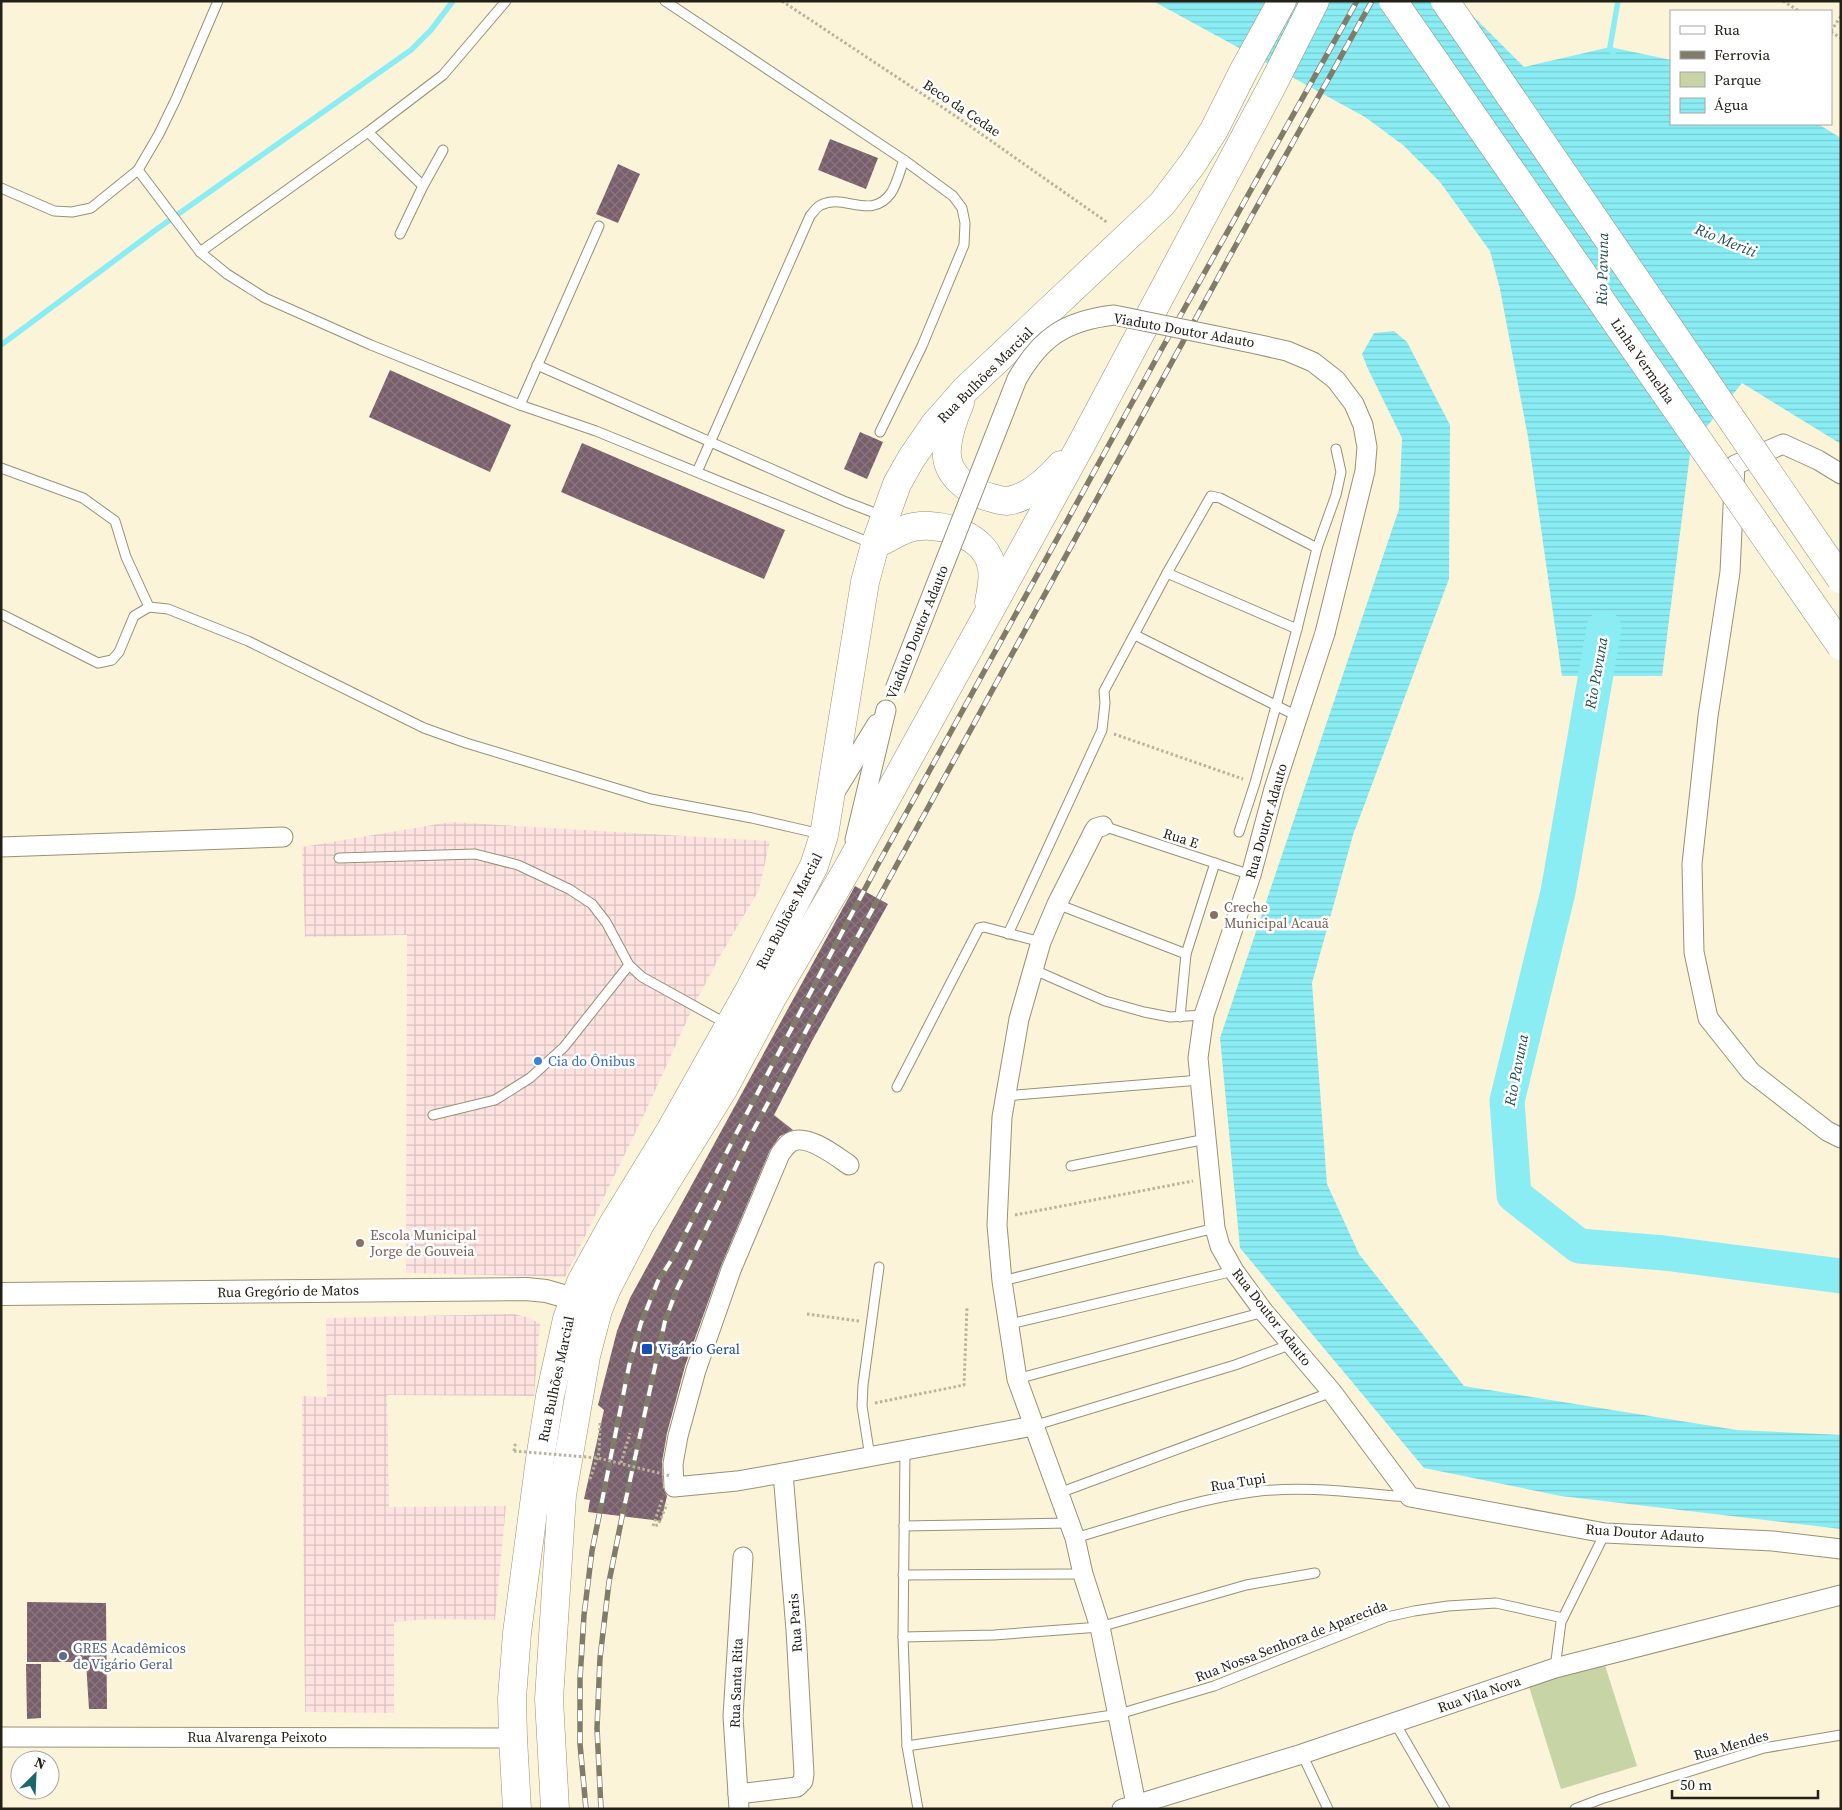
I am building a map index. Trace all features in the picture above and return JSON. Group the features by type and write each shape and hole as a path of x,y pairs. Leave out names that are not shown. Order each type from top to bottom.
{"main road":[{"name":"Rua Bulhões Marcial","path":"555,1809 549,1699 562,1495 581,1382 592,1330 607,1288 620,1260 724,1088 761,992 814,866 824,835 865,582 875,545 897,484 911,459 935,424 965,390 1162,204 1193,163 1214,130 1282,1"},
{"name":"Rua Bulhões Marcial","path":"517,1809 512,1698 517,1634 550,1396 567,1319 574,1300 613,1224 670,1132 729,1026 761,992 849,866 1082,443 1271,88 1315,1"},
{"name":"Linha Vermelha","path":"1393,1 1841,646"},
{"path":"1445,1 1841,579"},
{"path":"965,390 952,423 946,449 950,470 962,484 983,496 1005,501 1022,496 1041,486 1082,443"},
{"path":"875,545 907,528 932,525 955,530 973,540 986,550 992,564 993,580 988,614"}],"street":[{"name":"Viaduto Doutor Adauto","path":"849,866 886,710 894,689 1017,380 1029,359 1059,331 1092,318 1114,315 1287,352 1313,362 1336,380 1354,404 1363,425 1366,463 1325,633"},
{"path":"1841,474 1818,460 1783,444 1735,465 1730,572 1708,716 1692,864 1694,952 1708,1018 1751,1072 1827,1131 1841,1138"},
{"name":"Rua Doutor Adauto","path":"1325,633 1274,790 1251,875 1204,1015 1198,1058 1216,1228 1220,1246 1234,1272 1264,1312 1332,1392 1410,1498 1605,1533 1773,1541 1841,1549"},
{"name":"Viaduto Doutor Adauto","path":"830,801 886,710"},
{"path":"1103,826 1099,826 1094,831 1057,904 1032,969 1019,1019 1004,1096 997,1218 1002,1281 1017,1380 1072,1530 1083,1574 1100,1627 1119,1714 1129,1806"},
{"path":"1,847 283,837"},
{"path":"849,1165 814,1143 802,1140 793,1140 788,1143 780,1154 731,1270 696,1370 678,1436 672,1481 737,1481 870,1456 905,1452 1033,1426"},
{"name":"Rua Gregório de Matos","path":"1,1294 526,1289 546,1291 574,1300"},
{"name":"Rua Paris","path":"738,1801 797,1787 803,1781 804,1774 796,1630 783,1473"},
{"name":"Rua Santa Rita","path":"738,1801 733,1716 743,1557"},
{"name":"Rua Vila Nova","path":"1129,1806 1302,1754 1555,1668 1841,1595"},
{"name":"Rua Alvarenga Peixoto","path":"1,1737 513,1738"}],"lane":[{"path":"1,188 54,211 72,212 91,208 138,170 159,134 176,99 218,1"},
{"path":"200,252 368,132 443,75 506,1"},
{"path":"665,1 904,160 952,196 962,208 965,223 964,245 922,346 880,432"},
{"path":"368,132 423,186"},
{"path":"400,234 443,150"},
{"path":"697,472 810,216 819,206 830,202 868,207 885,200 892,192 904,160"},
{"path":"138,170 200,252 227,274 265,298 371,345 520,404 596,431 875,545"},
{"path":"520,404 599,226"},
{"path":"537,364 846,502 885,517"},
{"path":"1239,832 1255,783 1317,548 1336,495 1341,472 1336,449"},
{"path":"1,468 83,498 115,521 126,557 148,607"},
{"path":"1008,934 1102,730 1105,702 1104,692 1167,573 1211,496 1220,498 1317,548"},
{"path":"1167,573 1297,629"},
{"path":"1,614 98,663 112,660 119,652 134,616 148,607 168,609 248,641 424,728 466,743 651,799 752,818 824,835"},
{"path":"1135,636 1297,716"},
{"name":"Rua E","path":"1103,826 1251,875"},
{"path":"339,858 475,854 518,865 569,889 592,904 606,922 629,965 642,977 729,1026"},
{"path":"1180,1016 1186,954 1215,864"},
{"path":"1057,904 1186,954"},
{"path":"897,1087 978,930 984,927 1041,942"},
{"path":"433,1115 495,1100 530,1078 564,1047 629,965"},
{"path":"1032,969 1105,1001 1161,1016 1204,1015"},
{"path":"1004,1096 1200,1080"},
{"path":"1071,1166 1206,1139"},
{"path":"1002,1281 1216,1228"},
{"path":"870,1456 862,1406 863,1385 879,1268"},
{"path":"1010,1324 1234,1272"},
{"path":"1017,1380 1264,1312"},
{"path":"1033,1426 1235,1365 1292,1344"},
{"path":"1059,1493 1332,1392"},
{"path":"905,1452 903,1636 908,1746 918,1809"},
{"name":"Rua Tupi","path":"904,1526 1072,1530 1253,1492 1311,1489 1410,1498"},
{"path":"1555,1668 1563,1618 1605,1533"},
{"path":"903,1636 994,1635 1100,1627 1246,1584 1315,1573"},
{"path":"903,1575 1083,1574"},
{"name":"Rua Nossa Senhora de Aparecida","path":"908,1746 1119,1714 1214,1686 1387,1617 1414,1611 1448,1606 1496,1603 1563,1618"},
{"path":"1394,1723 1445,1809"},
{"name":"Rua Mendes","path":"1575,1809 1600,1799 1764,1748 1841,1734"},
{"path":"1302,1754 1328,1809"}],"path":[{"name":"Beco da Cedae","path":"782,1 957,117 1128,237"},
{"path":"1783,1 1797,10"},
{"path":"1832,30 1841,16"},
{"path":"1102,730 1255,783"},
{"path":"997,1218 1211,1177"},
{"path":"862,1406 964,1385 967,1306"},
{"path":"807,1314 872,1323"},
{"path":"597,1460 600,1420"},
{"path":"621,1463 630,1434"},
{"path":"514,1451 621,1463 672,1481 658,1526 653,1526 655,1518"}],"shaded area":[{"name":"Cia do Ônibus","path":"450,822 770,841 759,890 694,1005 643,1117 565,1277 406,1273 407,935 305,937 302,847"},
{"path":"514,1314 530,1318 540,1324 534,1396 387,1395 389,1507 506,1506 495,1620 429,1619 394,1622 394,1713 305,1712 302,1396 327,1397 326,1318"}],"green space":[{"path":"1602,1656 1637,1766 1561,1789 1527,1680"}],"water":[{"name":"Rio Meriti","path":"1153,1 1458,1 1524,67 1610,47 1670,60 1670,125 1820,125 1841,138 1841,444 1742,383 1691,446 1662,676 1562,676 1528,437 1500,289 1490,251 1440,182 1403,145 1365,117"},
{"path":"1394,331 1407,342 1450,425 1449,579 1353,835 1312,983 1327,1184 1359,1254 1464,1386 1737,1430 1841,1435 1841,1529 1561,1496 1424,1468 1240,1248 1220,1038 1399,509 1402,438 1362,354 1374,333"}],"building":[{"path":"830,139 878,158 866,189 818,170"},
{"path":"618,164 640,174 618,223 596,214"},
{"path":"390,370 511,425 490,472 369,417"},
{"path":"860,432 883,442 867,479 844,469"},
{"path":"582,443 785,530 764,579 561,492"},
{"path":"855,886 888,904 812,1041 774,1115 793,1130 780,1136 770,1150 721,1266 685,1366 667,1433 662,1462 663,1487 667,1496 661,1521 588,1512 590,1500 584,1499 604,1410 598,1405 617,1331 630,1298"},
{"path":"27,1602 106,1603 107,1709 89,1709 86,1662 27,1662"},
{"path":"26,1664 41,1664 41,1718 27,1719"}],"waterway":[{"path":"1,345 157,229 411,50 431,30 453,1"},
{"path":"1613,53 1610,47 1618,1"},
{"name":"Rio Pavuna","path":"1604,628 1558,892 1507,1101 1514,1195 1579,1246 1664,1253 1841,1276"}],"railway":[{"path":"586,1809 580,1744 580,1679 584,1615 592,1551 629,1366 641,1323 658,1281 674,1256 877,866 1160,352 1357,1"},
{"path":"601,1809 597,1728 600,1658 609,1582 665,1321 677,1289 752,1133 808,1027 1254,212 1372,1"}],"place":[{"name":"Creche Municipal Acauã","path":"1214,915"},
{"name":"Cia do Ônibus","path":"538,1061"},
{"name":"Escola Municipal Jorge de Gouveia","path":"360,1243"},
{"name":"Vigário Geral","path":"647,1349"},
{"name":"GRES Acadêmicos de Vigário Geral","path":"63,1656"}]}
